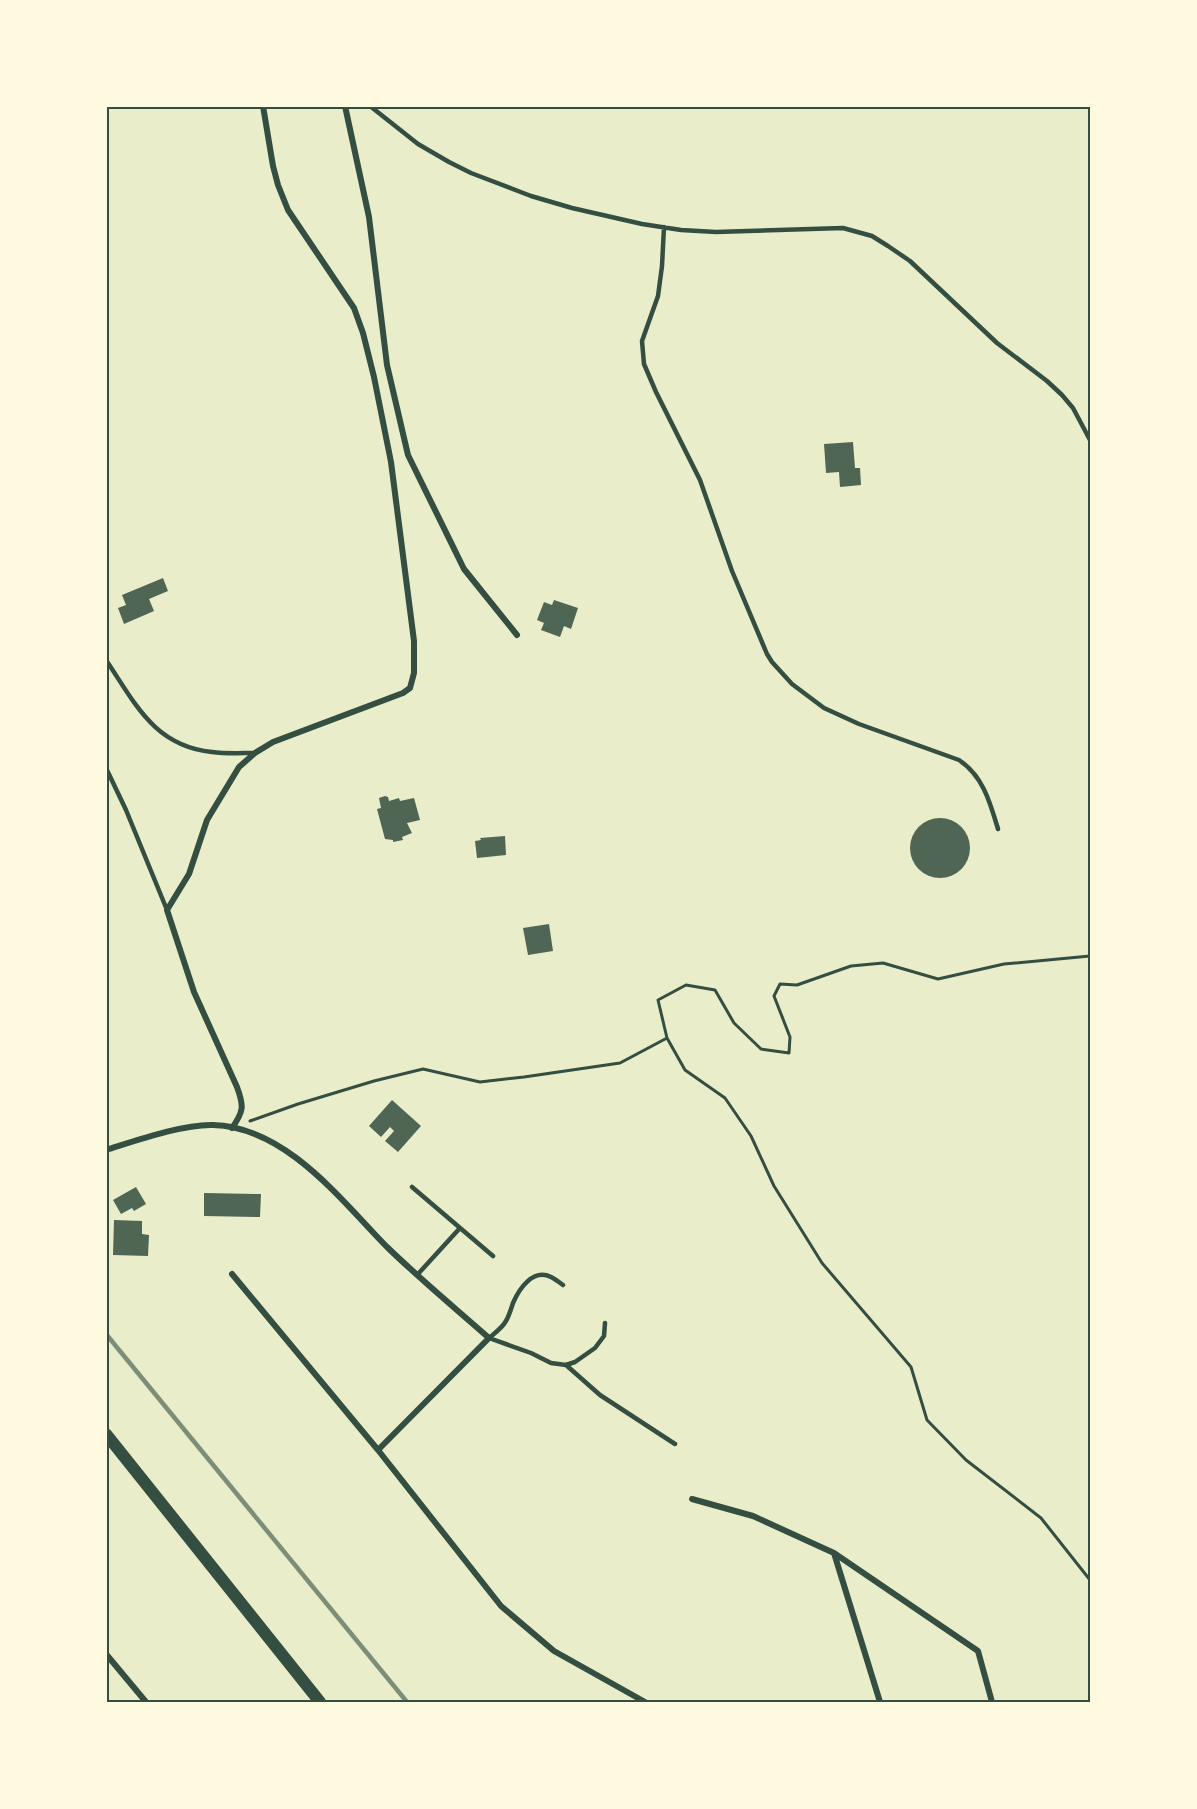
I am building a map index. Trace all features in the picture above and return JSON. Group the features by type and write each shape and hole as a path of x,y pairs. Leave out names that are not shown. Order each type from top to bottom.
{"main road":[{"path":"106,1434 320,1702"}],"street":[{"path":"232,1128 241,1116 243,1103 194,992 167,910 189,874 207,820 239,767 273,741 403,693 410,688 414,673 414,641 391,462 363,333 354,308 288,210 273,166 263,106"},
{"path":"345,106 369,217 387,365 406,449 464,569 517,635"},
{"path":"106,1150 189,1127 213,1125 264,1137 315,1172 388,1248 489,1338 378,1450"},
{"path":"232,1274 378,1450 501,1606 554,1651 645,1702"},
{"path":"692,1498 753,1516 834,1553 978,1651 992,1702"},
{"path":"834,1553 880,1702"},
{"path":"106,1653 146,1702"}],"lane":[{"path":"370,106 418,144 471,173 531,196 572,208 664,227 716,232 843,228 872,236 910,261 997,343 1054,388 1073,408 1090,440"},
{"path":"664,227 658,296 642,341 644,364 699,480 732,571 767,654 792,684 824,708 966,764 987,793 998,829"},
{"path":"106,660 146,719 167,738 212,752 255,753"},
{"path":"106,768 167,910"},
{"path":"412,1187 493,1256"},
{"path":"418,1274 460,1228"},
{"path":"563,1285 544,1274 529,1280 516,1296 507,1321 489,1338 551,1363 566,1365 575,1362 595,1348 604,1336 605,1323"},
{"path":"566,1365 600,1395 675,1444"}],"path":[{"path":"1090,955 1004,964 938,979 883,963 851,966 797,985 780,984 774,996 790,1037 789,1053 761,1049 734,1023 715,990 686,985 658,1000 667,1038 685,1070 725,1098 751,1136 774,1186 822,1263 911,1367 927,1420 966,1460 1041,1518 1090,1580"},
{"path":"232,1128 374,1080 423,1069 480,1082 491,1081 620,1063 667,1038"}],"building":[{"path":"853,442 855,468 860,468 861,485 840,487 839,472 826,473 824,444"},
{"path":"163,578 168,591 149,599 154,611 124,624 118,608 126,605 122,595"},
{"path":"554,600 578,608 571,629 564,626 560,637 541,630 544,623 537,620 544,602 552,605"},
{"path":"385,796 389,801 414,798 420,820 407,823 412,833 402,837 403,840 393,842 393,840 385,839 377,809 381,808 379,798"},
{"path":"934,818 946,818 957,823 965,831 970,848 968,860 957,873 946,878 934,878 923,873 915,865 910,854 910,842 915,831 923,823"},
{"path":"505,836 506,855 477,858 475,841 481,840 480,838"},
{"path":"549,924 553,951 528,955 523,928"},
{"path":"392,1100 421,1126 398,1152 385,1141 394,1131 390,1127 381,1137 369,1126"},
{"path":"136,1187 146,1204 134,1211 132,1208 121,1214 113,1200"},
{"path":"204,1193 261,1194 260,1217 204,1216"},
{"path":"114,1220 142,1221 142,1234 149,1235 148,1256 113,1255"}],"railway":[{"path":"106,1334 407,1702"}]}
